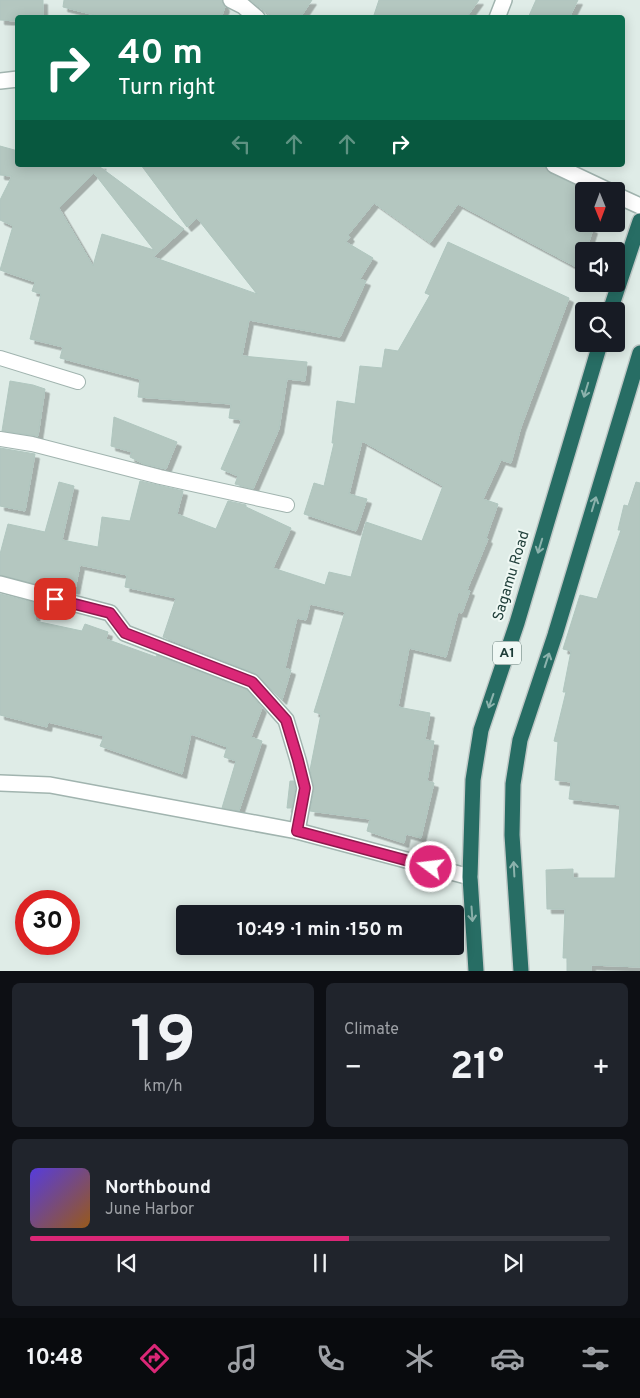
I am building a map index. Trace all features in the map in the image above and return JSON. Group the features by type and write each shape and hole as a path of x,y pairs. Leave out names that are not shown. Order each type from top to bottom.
{"highway":[{"path":"613,302 640,220"},
{"name":"Sagamu Road","path":"476,970 470,877 473,780 481,730 516,623 598,352"},
{"path":"521,970 512,835 513,784 520,740 555,635 640,353"}],"street":[{"path":"498,15 504,0"},
{"path":"239,8 252,15"},
{"path":"0,81 15,79"},
{"path":"558,167 590,182"},
{"path":"625,199 640,206"},
{"path":"0,584 110,613 125,633 252,682 286,720 305,788 297,831"},
{"path":"0,783 50,785 297,831 470,877"}],"lane":[{"path":"0,358 78,382"},
{"path":"0,439 32,444 160,477 287,504"}],"building":[{"path":"0,0 43,0 43,15 15,15 15,21 0,20"},
{"path":"64,0 222,0 225,7 222,15 94,15 63,7"},
{"path":"250,0 312,0 302,15 270,15"},
{"path":"379,0 479,0 468,15 374,15"},
{"path":"536,0 578,0 570,15 529,15"},
{"path":"0,146 15,150 15,167 100,167 184,229 153,257 257,294 197,218 187,227 142,167 546,167 550,173 575,185 575,232 592,232 589,242 575,242 575,266 458,204 430,243 374,203 348,235 350,237 346,242 373,258 360,279 366,281 340,337 249,320 242,356 307,362 305,381 287,379 279,429 253,489 235,484 238,476 221,469 242,420 229,418 231,404 138,397 140,379 60,358 63,347 30,339 41,294 32,291 35,282 0,270 13,226 0,220 0,200 12,176 0,175","holes":["94,173 154,250 102,234 93,266 59,208"]},
{"path":"448,242 569,298 521,427 511,463 501,460 483,499 498,504 486,538 488,539 467,590 470,591 462,613 458,612 446,657 409,648 398,707 430,713 425,740 434,741 427,781 434,783 421,838 406,834 404,843 367,831 370,819 310,811 314,789 310,770 321,714 314,712 345,612 310,604 306,620 297,618 285,668 291,670 282,700 255,673 163,637 176,598 125,587 127,575 80,565 75,590 40,582 39,585 0,575 0,554 8,524 45,532 59,482 74,486 62,540 98,547 102,517 130,521 140,481 183,491 177,514 216,529 228,501 246,505 246,507 291,528 273,568 325,585 329,572 351,577 366,522 422,541 443,486 362,441 349,494 367,499 356,531 304,514 314,483 324,486 334,443 332,443 337,401 355,404 360,366 382,368 385,349 398,351 430,295 425,293"},
{"path":"10,381 45,389 38,436 2,431"},
{"path":"114,417 177,442 166,469 144,464 130,457 132,452 111,446"},
{"path":"0,448 35,454 25,511 0,506"},
{"path":"636,482 640,483 640,967 591,965 591,971 567,971 567,958 563,958 565,909 547,909 546,870 573,869 573,878 615,878 620,805 569,799 571,782 555,780 558,742 554,741 566,692 563,692 571,651 563,649 580,595 597,599 621,530 618,530 624,505 628,506"},
{"path":"0,594 37,603 35,621 82,631 85,624 108,632 106,639 156,657 157,655 247,690 262,708 251,737 262,741 239,811 222,808 236,761 224,757 227,747 191,734 182,774 100,746 104,736 48,722 47,727 0,715"},
{"path":"290,781 294,781 295,788 292,808 287,808"}],"route":[{"path":"55,599 110,613 125,633 252,682 286,720 305,788 297,831 431,867"}]}
